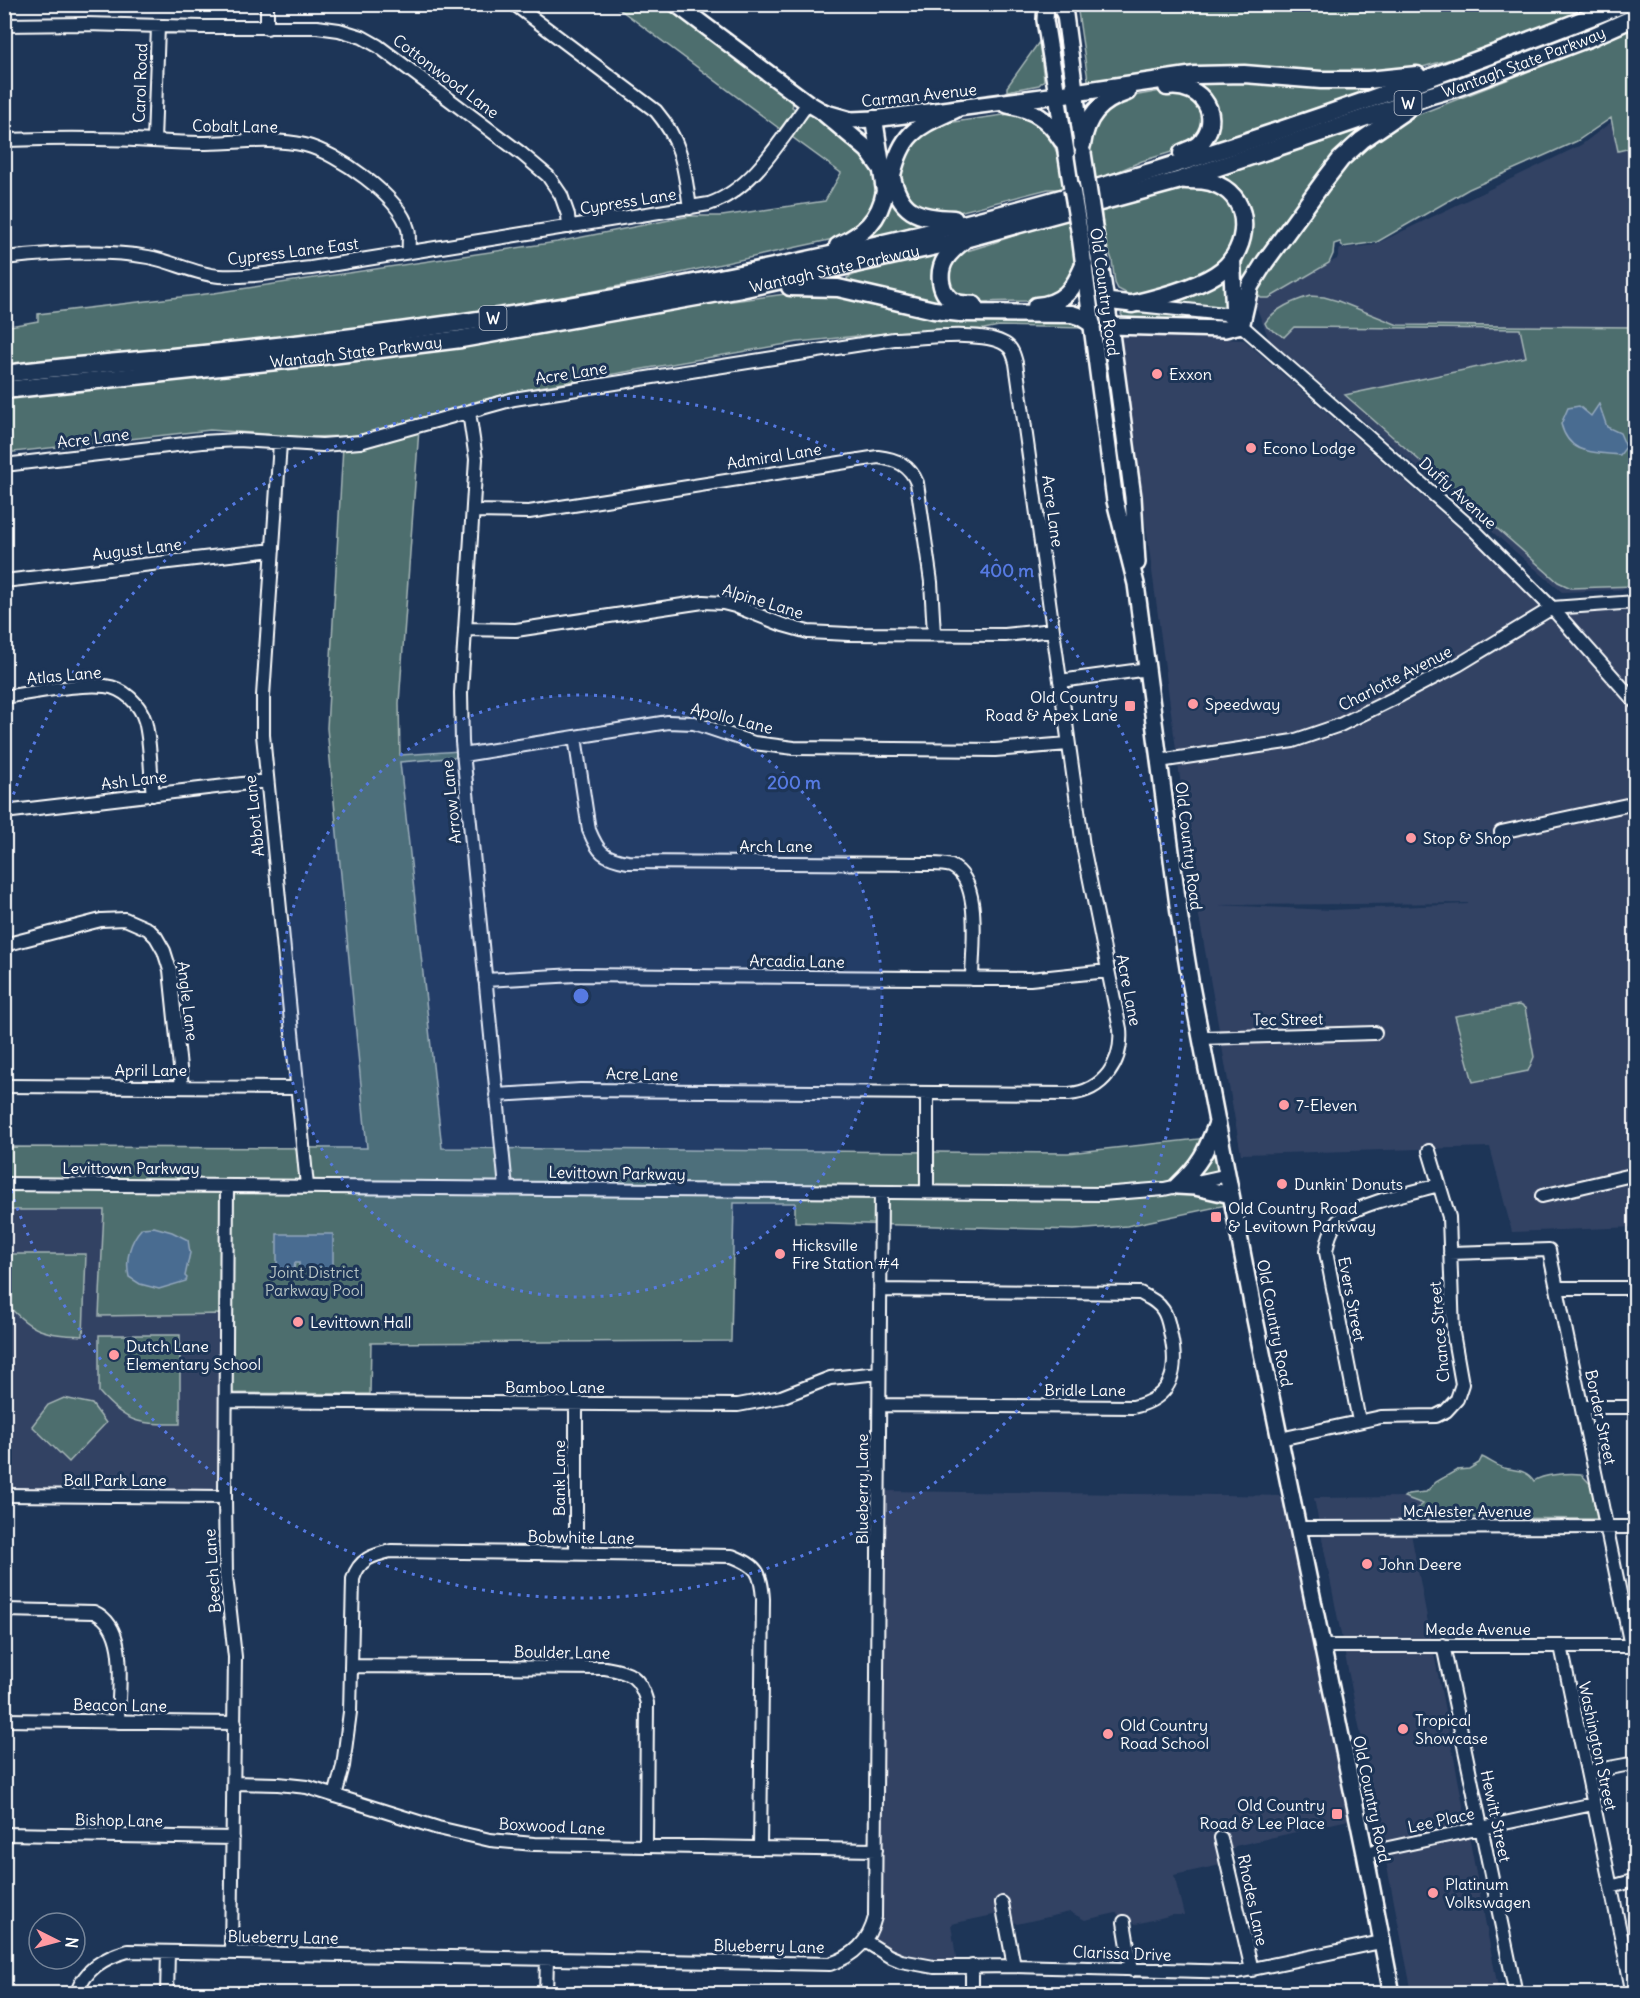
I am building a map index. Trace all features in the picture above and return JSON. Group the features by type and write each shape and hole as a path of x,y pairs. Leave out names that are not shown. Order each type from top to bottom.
{"highway":[{"name":"Wantagh State Parkway","path":"4,374 294,344 491,319 634,294 818,257 976,220 1117,182 1312,119 1444,73 1624,4"},
{"name":"Wantagh State Parkway","path":"4,390 461,339 579,320 741,289 965,239 1177,180 1479,80 1589,38 1635,17"},
{"path":"1057,95 1195,75 1244,74 1320,80 1368,80 1444,73"},
{"path":"1074,150 1090,119 1099,107 1113,97 1127,92 1174,86 1186,86 1199,94 1208,106 1210,120 1205,137 1198,146 1117,182"},
{"path":"1241,325 1250,286 1341,159 1362,140 1428,96"},
{"path":"887,172 914,129 956,109"},
{"path":"823,112 868,150 887,172 897,195 905,206 929,218 976,220"},
{"path":"818,257 854,238 872,222 883,201 887,172 879,119"},
{"path":"1132,304 1163,297 1215,274 1232,259 1241,244 1243,217 1237,201 1230,193 1218,185 1202,180 1177,180"},
{"path":"965,239 946,258 942,266 941,277 945,293 954,302 961,304 1049,305 1069,292 1084,265"},
{"path":"1232,259 1234,307 1241,325"},
{"path":"741,289 837,288 934,310 970,313 1063,313 1081,316 1092,324"}],"main road":[{"name":"Carman Avenue","path":"676,4 808,103 823,112 852,120 879,119 1057,95"},
{"name":"Old Country Road","path":"1046,4 1045,20 1057,95 1074,150 1088,235 1106,301 1110,326 1133,497 1137,542 1136,584"},
{"name":"Old Country Road","path":"1059,4 1065,15 1075,93 1074,150"},
{"path":"998,104 1020,108 1043,117 1074,150"},
{"name":"Old Country Road","path":"1088,235 1084,265 1115,501 1136,584 1180,919 1231,1195 1392,1994"},
{"name":"Duffy Avenue","path":"1106,301 1132,304"},
{"path":"1110,326 1226,329 1241,325"},
{"path":"1177,1186 1196,1167 1217,1123"},
{"path":"1177,1186 1195,1187 1231,1195"}],"street":[{"path":"267,4 267,27"},
{"path":"514,4 656,111 679,146 690,208"},
{"name":"Cottonwood Lane","path":"4,25 317,27 339,30 362,37 378,46 548,176 561,195 568,215 569,227"},
{"name":"Carol Road","path":"154,141 158,26"},
{"name":"Cypress Lane","path":"409,252 690,208 721,201 741,188 808,103"},
{"name":"Cobalt Lane","path":"4,140 279,142 303,145 319,150 357,173 394,205 408,230 409,252"},
{"name":"Cypress Lane East","path":"4,258 30,255 129,254 151,257 207,274 234,276 311,268 409,252"},
{"name":"Duffy Avenue","path":"1132,304 1225,314 1241,325 1476,531 1552,608 1635,703"},
{"name":"Acre Lane","path":"4,465 202,442 238,440 322,446 360,442 514,399 842,346 929,337 982,337 997,340 1007,345 1013,352 1017,363 1083,846 1120,1029 1120,1051 1107,1076 1087,1090 1069,1094 580,1090 496,1095"},
{"name":"Arrow Lane","path":"469,412 476,459 461,693 463,755 506,1188"},
{"name":"Abbot Lane","path":"280,443 263,696 263,735 307,1186"},
{"name":"Admiral Lane","path":"473,512 529,512 878,457 888,458 898,461 909,469 917,483 931,582 934,634"},
{"name":"August Lane","path":"4,581 273,550"},
{"name":"Alpine Lane","path":"465,629 516,630 703,602 735,606 808,632 1005,635 1053,630"},
{"name":"Charlotte Avenue","path":"1159,761 1293,741 1340,725 1458,665 1552,608 1635,603"},
{"path":"1060,681 1148,669"},
{"name":"Atlas Lane","path":"4,697 87,686 107,686 128,696 136,704 146,724 153,795"},
{"name":"Apollo Lane","path":"463,755 668,722 683,722 714,728 754,743 795,748 995,750 1068,744"},
{"name":"Arch Lane","path":"575,737 589,830 595,844 605,856 613,860 628,862 923,864 952,867 964,876 973,900 972,979"},
{"name":"Ash Lane","path":"4,812 267,781"},
{"path":"1500,832 1635,803"},
{"name":"Angle Lane","path":"4,945 101,920 125,919 148,929 164,951 170,970 182,1087"},
{"name":"Arcadia Lane","path":"485,980 576,975 1030,979 1108,971"},
{"name":"Tec Street","path":"1201,1038 1375,1033"},
{"name":"April Lane","path":"4,1086 298,1088"},
{"path":"927,1093 927,1192"},
{"name":"Chance Street","path":"1280,1438 1359,1420 1381,1417 1436,1416 1446,1411 1457,1399 1462,1384 1453,1333 1449,1216 1429,1151"},
{"path":"1542,1196 1635,1174"},
{"name":"Levittown Parkway","path":"4,1184 1102,1194 1138,1192 1228,1175"},
{"name":"Evers Street","path":"1359,1420 1326,1251 1330,1234 1337,1222 1350,1212 1439,1185"},
{"name":"Beech Lane","path":"228,1186 226,1576 235,1657 231,1953"},
{"name":"Blueberry Lane","path":"76,1994 84,1977 92,1968 109,1956 128,1951 830,1964 846,1958 866,1941 875,1917 881,1192"},
{"name":"Border Street","path":"1450,1253 1549,1250 1633,1646"},
{"path":"1557,1288 1635,1288"},
{"name":"Bridle Lane","path":"880,1290 1140,1293 1155,1301 1163,1311 1174,1350 1175,1365 1170,1382 1158,1397 1147,1404 1132,1407 880,1405"},
{"name":"Bamboo Lane","path":"227,1401 738,1405 781,1397 830,1378 879,1373"},
{"name":"Bank Lane","path":"576,1403 576,1553"},
{"path":"1582,1407 1635,1407"},
{"name":"Ball Park Lane","path":"4,1495 225,1497"},
{"name":"McAlester Avenue","path":"1299,1528 1635,1527"},
{"name":"Bobwhite Lane","path":"335,1796 343,1766 350,1712 353,1579 360,1565 373,1555 391,1551 732,1556 748,1563 759,1574 762,1582 760,1848"},
{"path":"4,1610 94,1612 102,1615 111,1624 119,1649 117,1722"},
{"name":"Hewitt Street","path":"1443,1645 1516,1994"},
{"name":"Meade Avenue","path":"1321,1646 1633,1646"},
{"name":"Washington Street","path":"1561,1646 1634,1994"},
{"name":"Boulder Lane","path":"351,1666 605,1668 626,1671 639,1682 647,1703 646,1846"},
{"name":"Beacon Lane","path":"4,1720 234,1723"},
{"path":"1587,1772 1635,1763"},
{"name":"Boxwood Lane","path":"234,1783 307,1787 438,1828 490,1840 534,1844 876,1850"},
{"name":"Lee Place","path":"1365,1853 1593,1804"},
{"name":"Bishop Lane","path":"5,1835 232,1838"},
{"name":"Rhodes Lane","path":"1221,1838 1252,1970"},
{"path":"1611,1887 1635,1880"},
{"path":"1002,1903 1014,1966"},
{"path":"1124,1922 1132,1970"},
{"name":"Clarissa Drive","path":"866,1941 889,1956 912,1964 934,1967 1014,1966 1238,1972 1382,1942"},
{"path":"167,1994 168,1952"},
{"path":"546,1994 547,1959"},
{"path":"972,1966 972,1994"}],"shaded area":[{"path":"1635,104 1635,589 1562,592 1269,339 1254,301 1337,259 1340,249 1374,245 1581,145"},
{"path":"1120,333 1244,340 1555,613 1635,611 1635,1227 1512,1232 1490,1147 1241,1154 1197,905","holes":["1468,903 1468,904 1331,910 1216,905"]},
{"path":"1599,404 1607,427 1620,433 1626,447 1620,455 1583,450 1570,442 1565,434 1561,424 1568,408 1579,406 1591,416"},
{"name":"Dutch Lane Elementary School","path":"5,1210 104,1210 225,1314 223,1496 5,1492"},
{"path":"154,1227 188,1240 190,1253 186,1281 159,1289 140,1284 129,1277 128,1257 134,1239 142,1228"},
{"path":"277,1234 333,1234 333,1270 299,1270 299,1263 295,1263 294,1269 277,1269"},
{"name":"Old Country Road School","path":"880,1491 1290,1496 1357,1818 1235,1846 1225,1864 1174,1875 1184,1915 1172,1915 1136,1924 1116,1913 1085,1920 1070,1912 1017,1924 998,1914 951,1924 957,1964 913,1962 867,1941 874,1931"},
{"path":"1404,1497 1424,1503 1408,1518 1499,1993 1412,1993 1314,1498"}],"green space":[{"path":"614,5 664,5 794,101 792,107 795,109 780,129"},
{"path":"1077,5 1603,5 1465,55 1419,68 1371,75 1092,84 1088,80"},
{"path":"1635,25 1635,147 1618,151 1611,118 1577,141 1469,189 1377,242 1343,247 1340,242 1334,244 1329,263 1269,298 1261,298 1256,293 1259,278 1336,174 1356,153 1407,119 1568,56"},
{"path":"1039,42 1044,80 1039,85 1007,91 1007,87"},
{"path":"1200,81 1375,86 1376,88 1353,99 1198,149 1210,139 1196,85"},
{"path":"1172,89 1201,103 1205,120 1200,137 1185,148 1142,161 1096,181 1090,144 1100,119 1098,117 1122,98"},
{"path":"1010,114 1031,120 1050,134 1049,137 1060,162 1065,189 1048,189 955,213 924,209 911,198 902,183 901,167 906,148 933,125"},
{"path":"810,115 815,116 866,157 876,175 879,193 876,206 847,236 694,270 490,311 276,340 5,367 4,315 8,315 10,326 38,321 38,314 214,293 557,242 690,216 722,216 825,201 841,173 792,137"},
{"path":"1373,123 1241,296 1241,269 1251,232 1250,215 1222,181 1222,176 1233,169"},
{"path":"1201,186 1222,197 1233,208 1236,222 1236,246 1211,272 1141,298 1128,296 1118,289 1104,237 1101,207"},
{"path":"890,199 906,218 917,224 892,234 856,241"},
{"path":"1069,216 1075,267 1057,297 1031,301 970,302 956,297 947,284 947,268 957,254"},
{"path":"950,249 945,306 848,282 847,278 867,269"},
{"path":"1226,277 1229,309 1174,303 1174,301"},
{"path":"809,291 1074,318 1083,328 999,326 984,329 907,331 798,342 539,387 481,400 353,436 306,437 210,430 5,453 4,397"},
{"path":"1310,296 1338,301 1398,325 1635,327 1635,586 1571,588 1558,582 1345,395 1526,357 1520,329 1294,327 1284,337 1267,327 1265,323 1279,309"},
{"path":"1123,312 1227,319 1226,324 1123,317 1121,314"},
{"name":"Joint District Parkway Pool","path":"419,429 399,703 400,755 460,751 461,757 400,762 442,1148 1068,1153 1217,1137 1231,1204 1127,1226 1074,1230 795,1222 795,1203 734,1203 731,1341 371,1343 370,1394 229,1393 225,1314 99,1316 104,1210 5,1210 5,1147 367,1148 327,728 343,446"},
{"path":"1519,1005 1525,1008 1534,1057 1528,1071 1473,1082 1455,1016"},
{"path":"5,1254 86,1254 83,1336 40,1330 15,1313 6,1303"},
{"path":"99,1335 180,1335 180,1424 154,1424 135,1420 109,1403 99,1392"},
{"path":"64,1398 92,1404 106,1423 69,1462 32,1426 48,1405"},
{"path":"1482,1457 1501,1467 1524,1472 1534,1481 1550,1475 1581,1474 1591,1485 1597,1519 1408,1517 1423,1504 1404,1497 1408,1494 1426,1492 1436,1482 1457,1470 1469,1469 1479,1463"}],"place":[{"name":"Exxon","path":"1157,374"},
{"name":"Econo Lodge","path":"1251,448"},
{"name":"Speedway","path":"1193,704"},
{"name":"Old Country Road & Apex Lane","path":"1130,706"},
{"name":"Stop & Shop","path":"1411,838"},
{"name":"7-Eleven","path":"1284,1105"},
{"name":"Dunkin' Donuts","path":"1282,1184"},
{"name":"Old Country Road & Levitown Parkway","path":"1216,1217"},
{"name":"Hicksville Fire Station #4","path":"780,1254"},
{"name":"Levittown Hall","path":"298,1322"},
{"name":"Dutch Lane Elementary School","path":"114,1355"},
{"name":"John Deere","path":"1367,1564"},
{"name":"Tropical Showcase","path":"1403,1729"},
{"name":"Old Country Road School","path":"1108,1734"},
{"name":"Old Country Road & Lee Place","path":"1337,1814"},
{"name":"Platinum Volkswagen","path":"1433,1893"}]}
